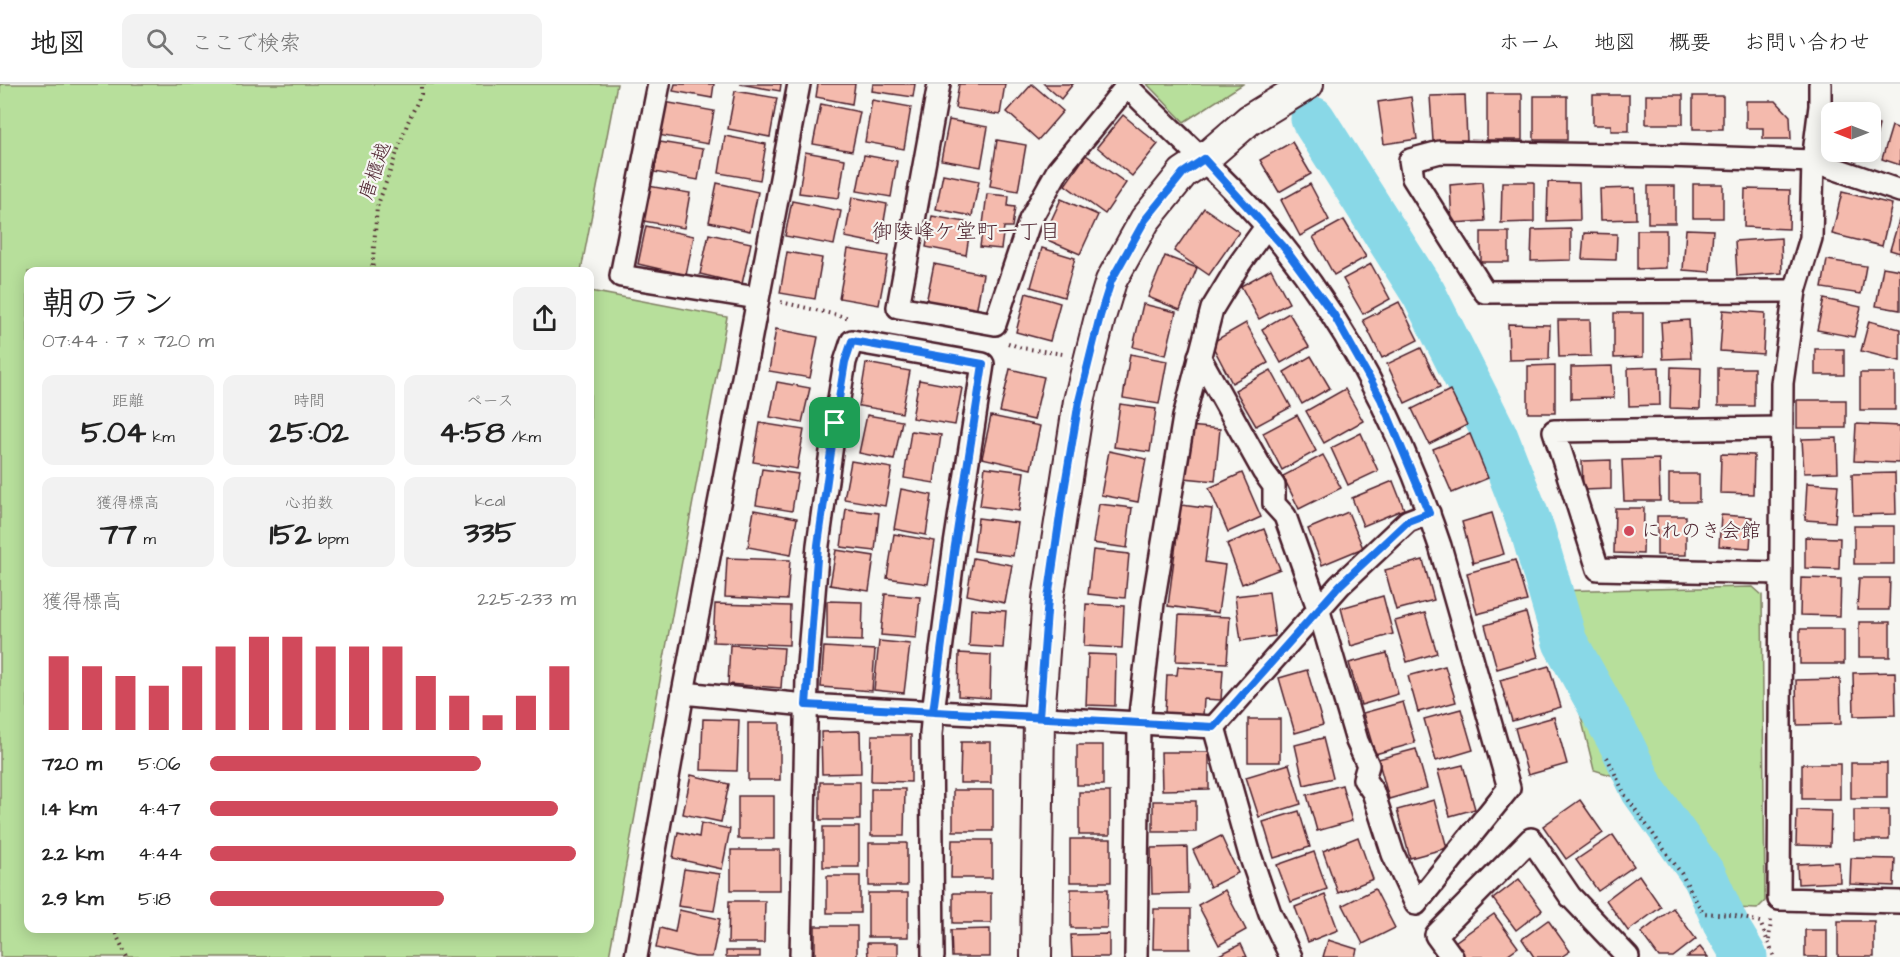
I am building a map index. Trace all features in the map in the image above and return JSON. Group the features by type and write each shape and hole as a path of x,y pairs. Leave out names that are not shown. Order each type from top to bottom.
{"street":[{"path":"659,84 621,276 757,298"},
{"path":"636,957 683,693 799,84"},
{"path":"939,84 898,307 995,324 1030,220 1058,170 1126,85 1204,159 1283,246 1334,315 1381,399 1429,513 1509,788 1416,904 1393,854 1373,792 1364,779 1368,765 1357,741 1318,608 1285,516 1274,504 1274,486 1263,471 1199,356"},
{"path":"1036,957 1039,717 1048,599 1079,401 1100,316 1111,281 1145,220 1183,173 1204,159 1249,120 1308,84"},
{"path":"1820,84 1820,106 1813,161 1811,238 1795,291 1784,360 1781,428 1779,899 1900,902"},
{"path":"1795,291 1485,292 1413,178 1410,160 1440,152 1813,161 1900,190"},
{"path":"1136,957 1139,723 1153,603 1184,417 1212,309 1240,263 1266,228"},
{"path":"801,957 806,705 818,545 845,362 852,341 983,364 954,552 933,712 933,957"},
{"path":"1780,573 1598,569 1554,431 1781,428"},
{"path":"1214,727 1318,608 1408,521 1429,513"},
{"path":"683,693 806,705 1214,727"},
{"path":"1214,727 1250,855 1270,913 1291,957"},
{"path":"1452,957 1436,935 1531,838 1570,896 1628,957"}],"path":[{"name":"唐櫃越","path":"372,267 377,207 408,122 421,94 421,84"},
{"path":"1607,757 1625,795 1681,873 1703,913 1731,915 1760,922 1774,957"},
{"path":"115,933 127,957"}],"green space":[{"path":"0,84 617,84 582,267 24,267 24,933 594,933 594,292 727,317 609,957 0,957"},
{"path":"1147,84 1243,84 1184,122"},
{"path":"1753,587 1762,595 1765,901 1757,909 1712,907 1702,896 1627,780 1594,770 1555,611 1542,591"}],"building":[{"path":"675,84 714,84 712,98 673,91"},
{"path":"740,84 781,84 780,91"},
{"path":"818,84 855,84 852,104 816,97"},
{"path":"873,84 915,84 913,97 872,91"},
{"path":"959,84 1005,84 1000,115 955,108"},
{"path":"1032,84 1063,111 1038,140 1007,112"},
{"path":"1044,84 1073,84 1061,99"},
{"path":"735,91 777,98 770,137 728,129"},
{"path":"1487,94 1522,94 1522,140 1487,140"},
{"path":"1465,95 1467,140 1433,141 1430,96"},
{"path":"1593,95 1629,95 1629,131 1611,131 1611,125 1593,125"},
{"path":"1646,95 1683,95 1683,124 1646,124"},
{"path":"1534,96 1567,96 1567,140 1534,140"},
{"path":"1693,96 1723,96 1723,129 1693,129"},
{"path":"1411,97 1417,139 1384,144 1378,102"},
{"path":"872,100 911,107 904,149 865,142"},
{"path":"1746,101 1776,101 1790,116 1791,139 1763,139 1763,128 1746,128"},
{"path":"664,102 714,111 708,144 658,135"},
{"path":"821,104 860,112 852,151 813,144"},
{"path":"1123,115 1158,144 1132,176 1097,147"},
{"path":"949,120 988,127 981,167 941,160"},
{"path":"1892,126 1900,129 1900,165 1882,159"},
{"path":"725,136 766,144 760,180 719,173"},
{"path":"997,140 1026,145 1018,191 990,186"},
{"path":"660,142 703,149 698,180 654,172"},
{"path":"1292,142 1311,174 1279,192 1260,160"},
{"path":"805,152 845,159 839,198 799,193"},
{"path":"864,155 897,161 891,197 857,191"},
{"path":"1086,155 1126,183 1105,214 1065,185"},
{"path":"943,174 979,181 972,216 936,209"},
{"path":"1482,182 1485,221 1452,223 1450,185"},
{"path":"1502,182 1534,182 1534,222 1501,223"},
{"path":"1548,182 1579,183 1580,220 1547,221"},
{"path":"717,183 758,192 750,231 709,222"},
{"path":"1310,184 1329,220 1300,236 1281,200"},
{"path":"1693,184 1723,184 1723,218 1693,218"},
{"path":"648,186 690,193 684,228 643,221"},
{"path":"1648,186 1675,186 1675,223 1648,223"},
{"path":"1635,188 1636,219 1601,220 1600,189"},
{"path":"1745,189 1790,190 1789,229 1744,227"},
{"path":"1842,192 1892,204 1882,246 1832,234"},
{"path":"987,194 1009,196 1008,206 1015,207 1012,227 1004,227 1001,249 980,247"},
{"path":"852,197 887,204 880,244 845,237"},
{"path":"1061,199 1098,215 1080,254 1043,238"},
{"path":"792,201 841,211 834,245 785,236"},
{"path":"1204,208 1239,232 1209,275 1174,251"},
{"path":"932,216 971,223 966,255 926,247"},
{"path":"1344,220 1366,257 1334,275 1313,237"},
{"path":"1900,220 1900,253 1890,250"},
{"path":"646,226 694,236 686,275 638,264"},
{"path":"1571,229 1571,260 1531,261 1532,230"},
{"path":"1686,229 1713,230 1710,272 1683,270"},
{"path":"1637,230 1666,230 1666,268 1637,269"},
{"path":"1481,232 1509,232 1509,262 1481,262"},
{"path":"1584,233 1617,234 1616,260 1582,259"},
{"path":"709,234 751,243 742,284 700,274"},
{"path":"1781,238 1782,273 1737,276 1735,241"},
{"path":"1042,248 1075,258 1064,297 1031,287"},
{"path":"848,249 888,256 879,305 839,298"},
{"path":"787,252 822,258 815,299 780,293"},
{"path":"1165,256 1197,268 1180,310 1148,297"},
{"path":"1827,260 1866,266 1861,294 1822,288"},
{"path":"934,264 983,274 976,313 926,303"},
{"path":"1371,264 1390,299 1363,314 1343,279"},
{"path":"1883,267 1900,270 1900,310 1876,306"},
{"path":"1271,269 1289,303 1259,319 1241,286"},
{"path":"1026,293 1060,303 1050,341 1016,332"},
{"path":"1824,299 1861,307 1854,337 1817,330"},
{"path":"1399,302 1418,340 1382,358 1363,320"},
{"path":"1143,304 1176,312 1166,355 1133,347"},
{"path":"1723,310 1765,313 1763,354 1720,351"},
{"path":"1289,313 1309,347 1281,363 1262,329"},
{"path":"1614,313 1643,313 1643,357 1614,358"},
{"path":"1558,320 1590,320 1591,356 1559,357"},
{"path":"1689,320 1691,358 1663,359 1661,322"},
{"path":"1869,321 1900,329 1900,361 1861,351"},
{"path":"1246,323 1268,363 1232,383 1211,343"},
{"path":"1508,324 1550,325 1549,359 1509,360"},
{"path":"776,329 818,337 810,378 769,371"},
{"path":"1421,348 1440,387 1405,403 1387,364"},
{"path":"1815,349 1844,349 1844,375 1815,375"},
{"path":"1130,354 1167,361 1159,404 1123,398"},
{"path":"1311,356 1330,388 1302,404 1284,372"},
{"path":"866,363 910,371 902,413 859,406"},
{"path":"1555,365 1555,413 1528,413 1528,366"},
{"path":"1612,366 1614,398 1571,399 1571,367"},
{"path":"1659,367 1660,405 1629,406 1628,368"},
{"path":"1671,367 1701,368 1700,409 1670,408"},
{"path":"1718,368 1754,368 1754,406 1718,406"},
{"path":"1010,369 1044,377 1034,420 1000,412"},
{"path":"1271,370 1291,407 1256,426 1235,390"},
{"path":"1860,373 1895,373 1895,410 1860,410"},
{"path":"919,380 962,388 955,425 912,418"},
{"path":"777,382 810,388 802,423 770,417"},
{"path":"1345,389 1363,421 1324,443 1306,411"},
{"path":"1450,390 1467,425 1429,444 1412,409"},
{"path":"1797,400 1846,400 1846,428 1797,428"},
{"path":"1120,404 1156,409 1150,452 1114,447"},
{"path":"867,415 902,421 894,460 859,453"},
{"path":"1297,415 1316,451 1282,470 1263,433"},
{"path":"991,416 1040,426 1031,469 982,458"},
{"path":"760,423 804,430 797,469 753,462"},
{"path":"1856,424 1900,426 1899,463 1854,461"},
{"path":"1189,426 1220,429 1215,481 1184,478"},
{"path":"911,431 941,435 934,483 904,478"},
{"path":"1361,433 1378,471 1348,485 1331,448"},
{"path":"1470,434 1488,478 1452,493 1433,449"},
{"path":"1837,438 1838,472 1804,473 1802,439"},
{"path":"1109,451 1146,459 1138,502 1101,495"},
{"path":"1721,454 1754,455 1753,494 1720,493"},
{"path":"1323,455 1341,488 1299,509 1283,476"},
{"path":"1659,459 1660,501 1624,501 1622,460"},
{"path":"1611,460 1611,489 1583,490 1582,461"},
{"path":"851,461 892,468 885,506 844,499"},
{"path":"985,467 1024,472 1019,511 980,506"},
{"path":"762,469 798,474 792,511 756,505"},
{"path":"1242,473 1261,517 1228,532 1209,488"},
{"path":"1895,473 1896,514 1853,515 1852,474"},
{"path":"1669,474 1699,474 1699,502 1669,502"},
{"path":"1393,481 1404,509 1363,526 1352,498"},
{"path":"1807,483 1838,485 1835,522 1805,520"},
{"path":"901,489 932,495 926,535 894,529"},
{"path":"1099,504 1132,508 1127,548 1093,543"},
{"path":"1181,505 1212,509 1205,562 1225,565 1218,613 1168,606"},
{"name":"にれのき会館","path":"1615,508 1644,508 1643,554 1614,553"},
{"path":"846,509 879,513 875,551 841,547"},
{"path":"754,510 797,518 791,555 748,547"},
{"path":"1348,512 1363,548 1322,565 1308,529"},
{"path":"1492,513 1504,554 1473,563 1462,522"},
{"path":"1721,515 1752,517 1750,548 1719,546"},
{"path":"1657,516 1686,516 1686,555 1657,555"},
{"path":"978,518 1018,523 1013,556 974,551"},
{"path":"1854,526 1894,526 1894,564 1854,564"},
{"path":"1264,529 1280,569 1242,584 1227,544"},
{"path":"894,534 935,541 928,584 887,578"},
{"path":"1805,537 1840,538 1839,569 1805,568"},
{"path":"836,550 874,556 869,591 830,585"},
{"path":"1093,550 1129,554 1125,598 1088,594"},
{"path":"727,558 790,560 787,600 725,597"},
{"path":"973,558 1012,565 1005,603 967,595"},
{"path":"1423,560 1434,600 1396,610 1385,570"},
{"path":"1515,560 1527,601 1477,614 1467,573"},
{"path":"1801,578 1841,579 1840,616 1800,615"},
{"path":"1859,578 1890,578 1889,610 1857,610"},
{"path":"1269,592 1275,636 1241,641 1235,596"},
{"path":"885,594 920,597 916,638 881,635"},
{"path":"1383,596 1393,634 1351,646 1341,608"},
{"path":"827,601 863,602 862,641 827,640"},
{"path":"715,604 790,606 789,645 713,642"},
{"path":"1086,604 1124,606 1122,648 1084,646"},
{"path":"971,609 1006,611 1003,648 969,646"},
{"path":"1425,613 1437,653 1407,662 1395,621"},
{"path":"1526,613 1538,657 1497,669 1485,625"},
{"path":"1179,615 1230,617 1227,663 1176,661"},
{"path":"1859,622 1890,622 1890,657 1859,657"},
{"path":"1800,629 1844,629 1844,664 1800,664"},
{"path":"879,641 910,644 904,693 874,690"},
{"path":"730,645 784,648 781,688 728,684"},
{"path":"824,647 875,650 872,691 821,687"},
{"path":"959,653 991,655 990,698 958,696"},
{"path":"1387,653 1398,694 1361,705 1349,663"},
{"path":"1088,654 1116,655 1115,706 1086,705"},
{"path":"1445,666 1456,702 1418,712 1408,676"},
{"path":"1549,666 1561,707 1512,721 1500,680"},
{"path":"1178,667 1223,670 1221,700 1204,699 1203,716 1165,713 1167,675 1177,675"},
{"path":"1307,670 1323,725 1295,733 1279,678"},
{"path":"1895,672 1896,715 1854,716 1853,673"},
{"path":"1840,679 1841,724 1797,725 1796,680"},
{"path":"1403,702 1415,743 1375,754 1363,713"},
{"path":"1461,709 1473,750 1436,761 1424,719"},
{"path":"1554,717 1567,764 1528,775 1515,728"},
{"path":"703,719 739,720 737,771 701,770"},
{"path":"1248,719 1280,719 1280,762 1248,762"},
{"path":"748,723 780,723 780,780 748,780"},
{"path":"860,731 861,773 822,774 821,732"},
{"path":"872,735 911,735 911,782 871,781"},
{"path":"1323,738 1333,778 1304,785 1295,745"},
{"path":"961,742 991,742 991,783 960,783"},
{"path":"1077,745 1103,745 1103,785 1077,785"},
{"path":"1416,749 1427,788 1389,799 1378,759"},
{"path":"1161,752 1209,752 1209,789 1162,790"},
{"path":"1851,763 1887,763 1887,798 1851,798"},
{"path":"1289,764 1301,804 1259,817 1246,777"},
{"path":"1802,764 1840,764 1840,799 1802,799"},
{"path":"1463,765 1475,809 1450,816 1438,771"},
{"path":"691,775 729,784 721,822 683,814"},
{"path":"820,782 860,782 860,820 820,820"},
{"path":"1342,785 1352,821 1317,831 1307,795"},
{"path":"871,789 905,789 904,836 871,836"},
{"path":"953,790 993,790 993,831 953,831"},
{"path":"1079,792 1110,792 1110,835 1079,835"},
{"path":"738,796 774,796 774,839 738,839"},
{"path":"1434,800 1447,848 1410,858 1397,810"},
{"path":"1580,800 1603,833 1566,859 1543,826"},
{"path":"1153,801 1196,801 1196,832 1153,832"},
{"path":"1797,810 1831,811 1830,846 1796,845"},
{"path":"1854,810 1889,810 1889,840 1854,840"},
{"path":"1299,811 1310,847 1274,858 1263,822"},
{"path":"701,823 730,829 722,869 673,858 678,832 699,837"},
{"path":"823,827 859,827 859,867 823,867"},
{"path":"1613,835 1634,866 1598,891 1576,860"},
{"path":"1221,836 1238,873 1210,887 1193,850"},
{"path":"1358,837 1373,879 1338,893 1323,851"},
{"path":"1070,839 1111,839 1111,882 1070,882"},
{"path":"952,840 992,840 992,878 951,878"},
{"path":"869,843 907,843 907,886 869,886"},
{"path":"1187,847 1188,893 1152,894 1151,848"},
{"path":"731,850 780,850 780,890 731,890"},
{"path":"1314,852 1327,889 1291,902 1277,865"},
{"path":"1851,858 1895,859 1894,886 1850,884"},
{"path":"1839,862 1840,882 1798,884 1797,864"},
{"path":"684,869 720,874 714,911 678,906"},
{"path":"1639,875 1661,907 1628,931 1606,900"},
{"path":"827,876 860,876 860,913 827,913"},
{"path":"1519,879 1542,910 1516,930 1493,899"},
{"path":"1071,889 1108,889 1107,928 1071,928"},
{"path":"1375,889 1395,928 1363,944 1343,905"},
{"path":"1225,890 1246,930 1219,945 1198,905"},
{"path":"868,893 908,893 908,937 868,937"},
{"path":"953,893 991,893 991,923 953,923"},
{"path":"1325,895 1338,930 1308,942 1295,907"},
{"path":"729,901 765,901 764,943 728,943"},
{"path":"1673,908 1696,939 1673,957 1659,957 1641,933"},
{"path":"1154,909 1190,909 1190,949 1153,949"},
{"path":"679,910 720,919 712,957 695,957 656,948 660,928 675,932"},
{"path":"1494,914 1518,947 1504,957 1465,957 1455,942"},
{"path":"1548,920 1570,951 1561,957 1534,957 1522,939"},
{"path":"1838,921 1874,921 1874,957 1838,957"},
{"path":"815,926 857,926 857,957 815,957"},
{"path":"990,929 990,957 952,957 951,930"},
{"path":"1805,930 1827,930 1827,957 1805,957"},
{"path":"1109,934 1109,957 1072,957 1071,935"},
{"path":"1328,940 1357,949 1355,957 1323,957"},
{"path":"867,943 898,943 898,957 868,957"},
{"path":"1241,944 1247,957 1215,957"},
{"path":"1700,947 1708,957 1687,957"},
{"path":"726,951 760,951 760,957 726,957"}],"waterway":[{"path":"1313,119 1424,294 1495,435 1533,532 1565,642 1621,743 1643,790 1705,877 1727,927 1745,957"}],"place":[{"name":"にれのき会館","path":"1629,531"}],"district":[{"name":"御陵峰ケ堂町一丁目","path":"966,231"}],"route":[{"path":"835,423 818,545 806,705 933,712 1039,717 1214,727 1340,585 1408,521 1429,513 1381,399 1334,315 1283,246 1204,159 1183,173 1145,220 1111,281 1100,316 1079,401 1061,509 1048,599 1039,717 1006,716 933,712 954,552 983,364 852,341 845,362 835,423"}]}
